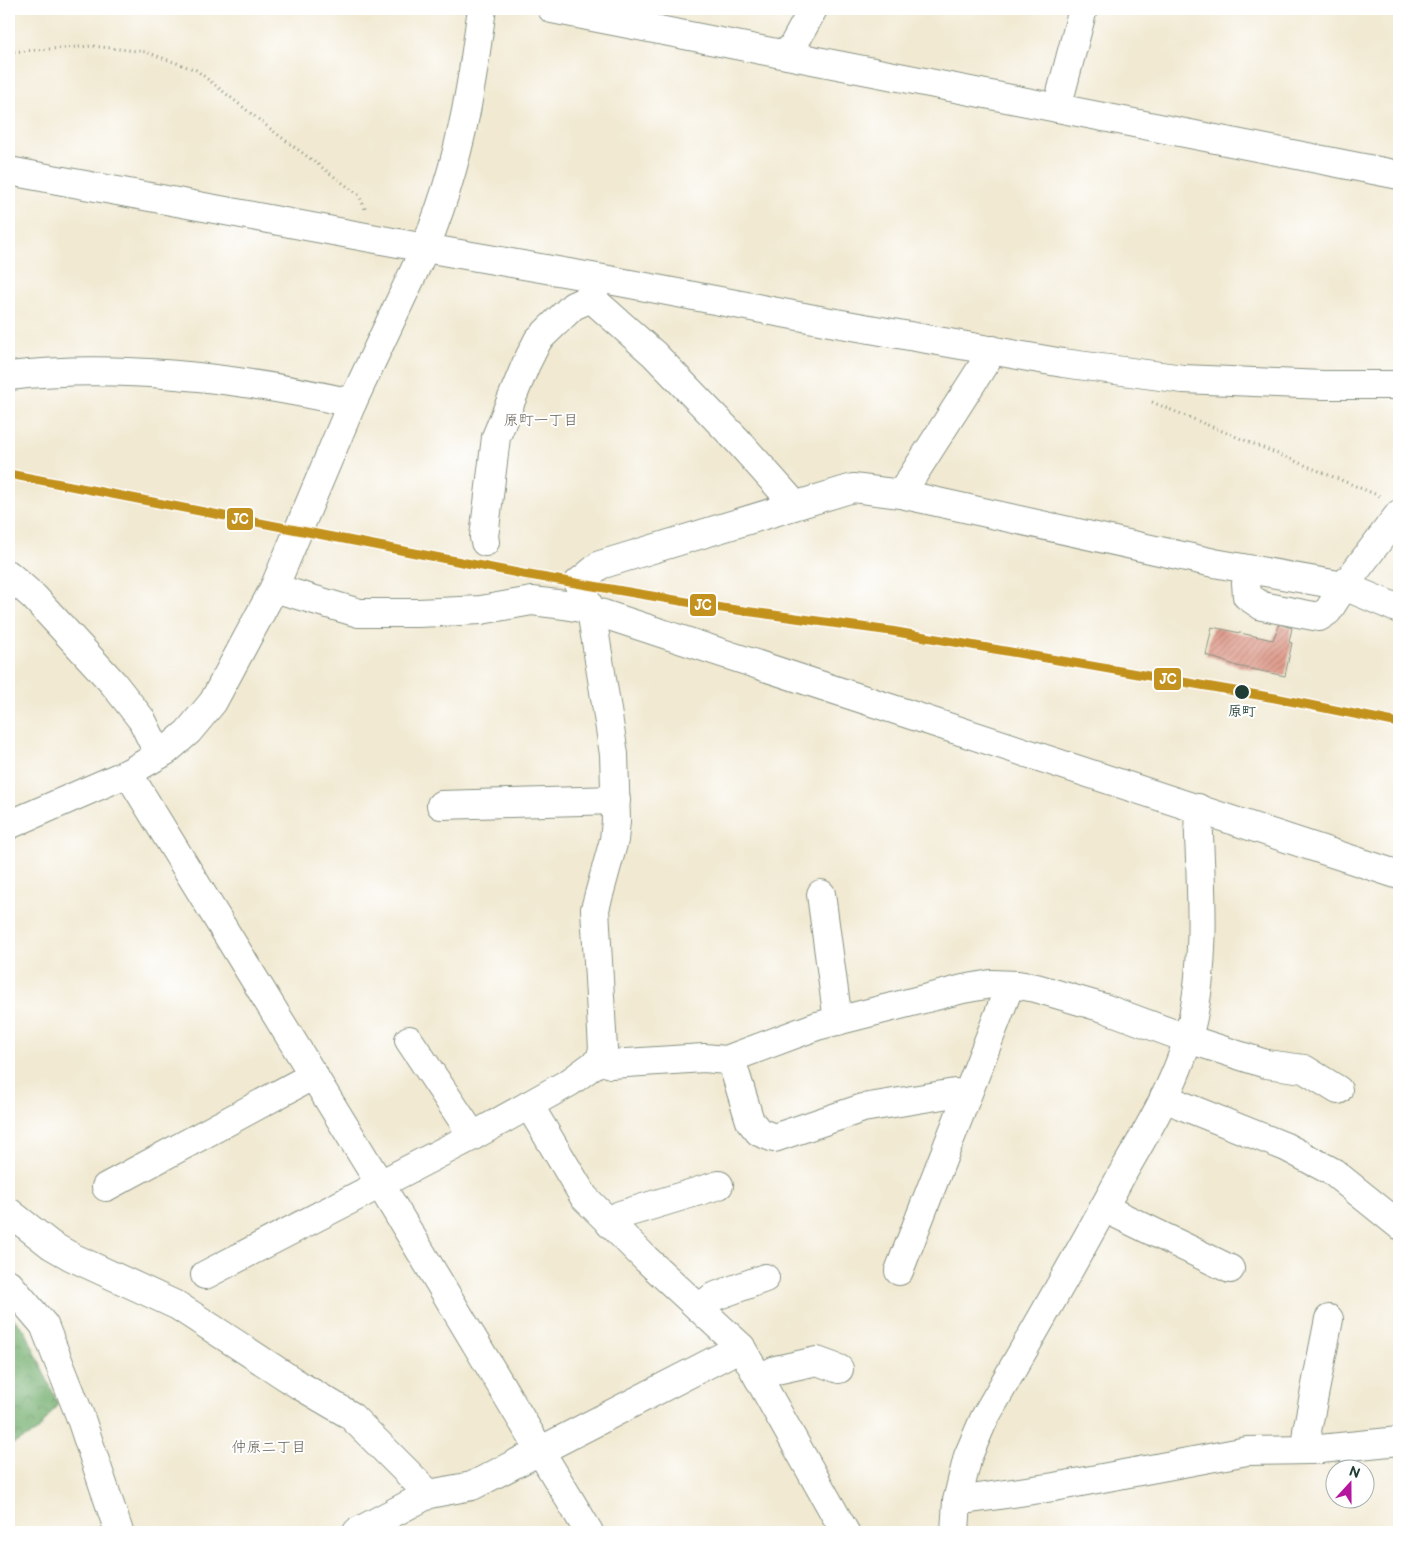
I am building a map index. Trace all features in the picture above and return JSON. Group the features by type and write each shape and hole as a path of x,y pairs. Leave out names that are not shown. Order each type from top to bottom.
{"street":[{"path":"9,825 128,773 166,751 188,732 213,702 274,588 352,404 426,248 456,152 470,90 482,9"},
{"path":"552,9 1399,175"},
{"path":"788,55 813,9"},
{"path":"1057,108 1083,9"},
{"path":"9,171 426,248 592,287 830,322 1063,363 1183,379 1324,386 1399,385"},
{"path":"592,287 659,360 737,440 788,497 793,506"},
{"path":"485,542 484,537 496,437 526,364 538,340 592,287"},
{"path":"901,494 994,350"},
{"path":"9,376 47,372 109,371 183,376 246,384 352,404"},
{"path":"205,1275 473,1136 570,1082 600,1060 603,1048 595,910 614,840 616,800 614,754 591,610 578,583 600,565 853,488 901,494 1250,570 1344,586 1399,609"},
{"path":"1344,586 1395,507"},
{"path":"9,576 34,597 113,683 142,720 159,755"},
{"path":"274,588 359,613 481,610 532,601 591,610 1198,808 1397,878"},
{"path":"128,773 380,1184 589,1532"},
{"path":"441,805 616,800"},
{"path":"955,1532 957,1501 968,1456 984,1419 1104,1208 1164,1097 1184,1051 1199,985 1202,935 1198,808"},
{"path":"821,894 838,1021"},
{"path":"600,1060 611,1064 668,1059 704,1058 726,1060 817,1026 963,989 991,984 1036,988 1104,1008 1188,1039 1266,1064 1304,1069 1338,1090"},
{"path":"899,1270 1010,985"},
{"path":"409,1040 473,1136"},
{"path":"731,1058 750,1121 759,1132 774,1138 863,1108 955,1093 966,1097"},
{"path":"106,1187 314,1076"},
{"path":"1164,1097 1286,1148 1333,1172 1399,1225"},
{"path":"529,1105 584,1197 610,1224 741,1347 845,1532"},
{"path":"610,1224 620,1215 719,1185"},
{"path":"1104,1208 1230,1269"},
{"path":"9,1212 51,1245 178,1306 299,1385 350,1415 429,1494"},
{"path":"699,1308 713,1297 765,1278"},
{"path":"9,1284 44,1325 80,1416 119,1532"},
{"path":"1310,1450 1306,1431 1329,1320"},
{"path":"357,1532 429,1494 472,1486 741,1347"},
{"path":"759,1378 776,1370 817,1361 839,1369"},
{"path":"957,1501 1054,1487 1247,1450 1310,1450 1399,1441"}],"path":[{"path":"9,52 92,46 146,52 196,70 359,195 370,219 369,237"},
{"path":"1150,402 1395,507"}],"green space":[{"path":"9,1313 26,1332 58,1404 37,1432 9,1446"}],"building":[{"path":"1279,624 1292,628 1289,642 1292,643 1285,676 1237,666 1206,655 1212,627 1273,640"}],"transit line":[{"name":"JC","path":"9,474 523,574 722,608 891,631 1275,698 1399,723"}],"place":[{"name":"原町","path":"1242,692"}],"district":[{"name":"原町一丁目","path":"541,420"},
{"name":"仲原二丁目","path":"269,1447"}]}
